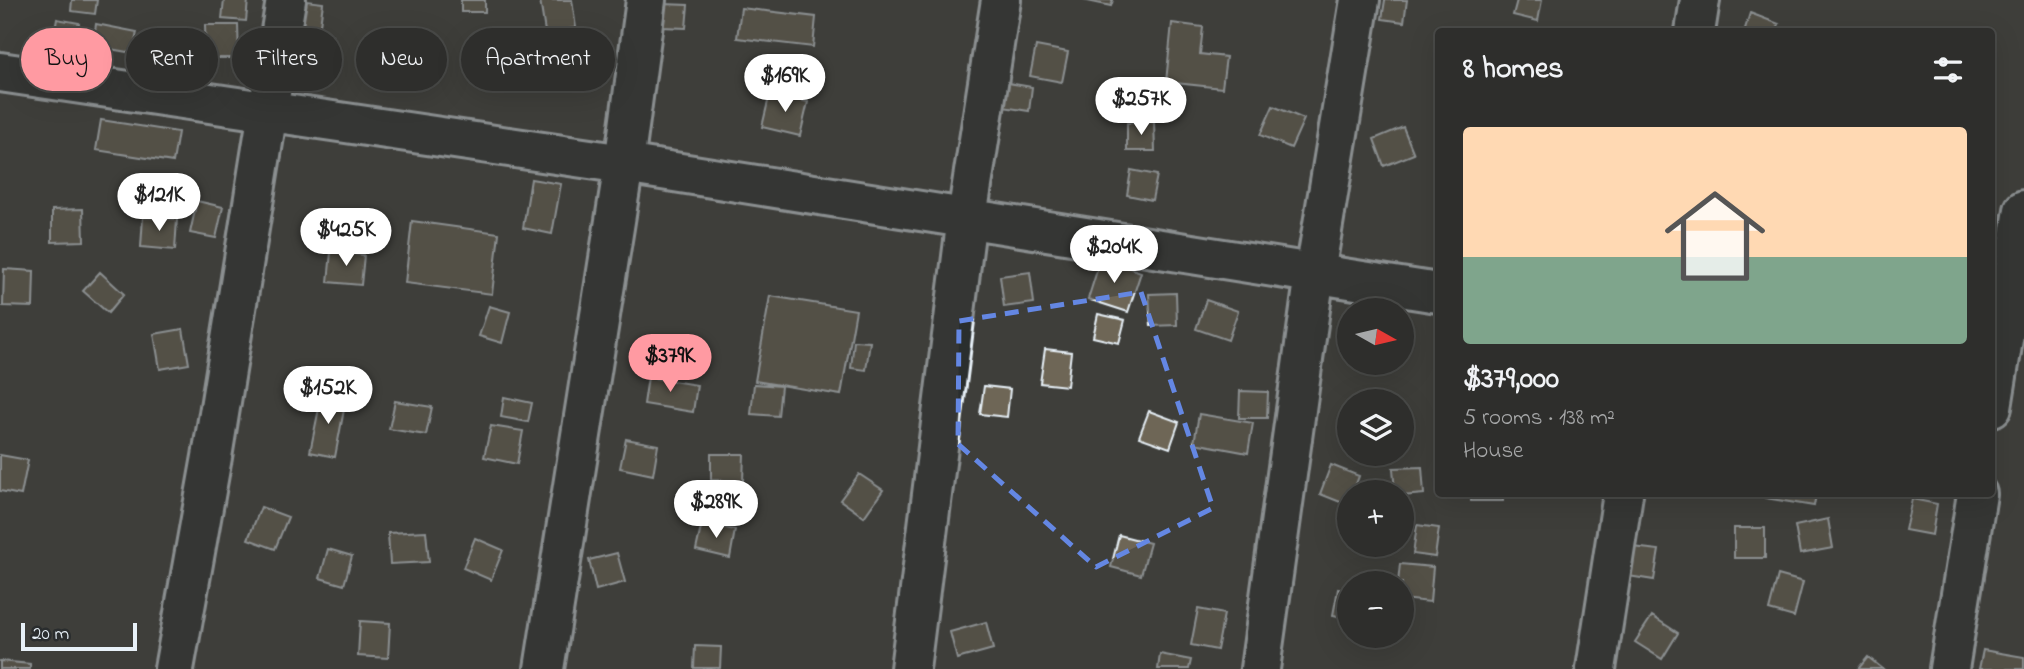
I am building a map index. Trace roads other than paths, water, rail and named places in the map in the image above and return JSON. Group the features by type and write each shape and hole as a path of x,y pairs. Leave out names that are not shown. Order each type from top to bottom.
{"street":[{"path":"174,669 212,457 286,0"},
{"path":"544,669 624,163 646,0"},
{"path":"910,669 967,218 1001,0"},
{"path":"1260,669 1315,272 1360,0"},
{"path":"1696,28 1700,0"},
{"path":"0,72 624,163 1435,292"},
{"path":"2000,393 2024,210"},
{"path":"1596,669 1623,497"},
{"path":"1949,669 1977,497"}]}
